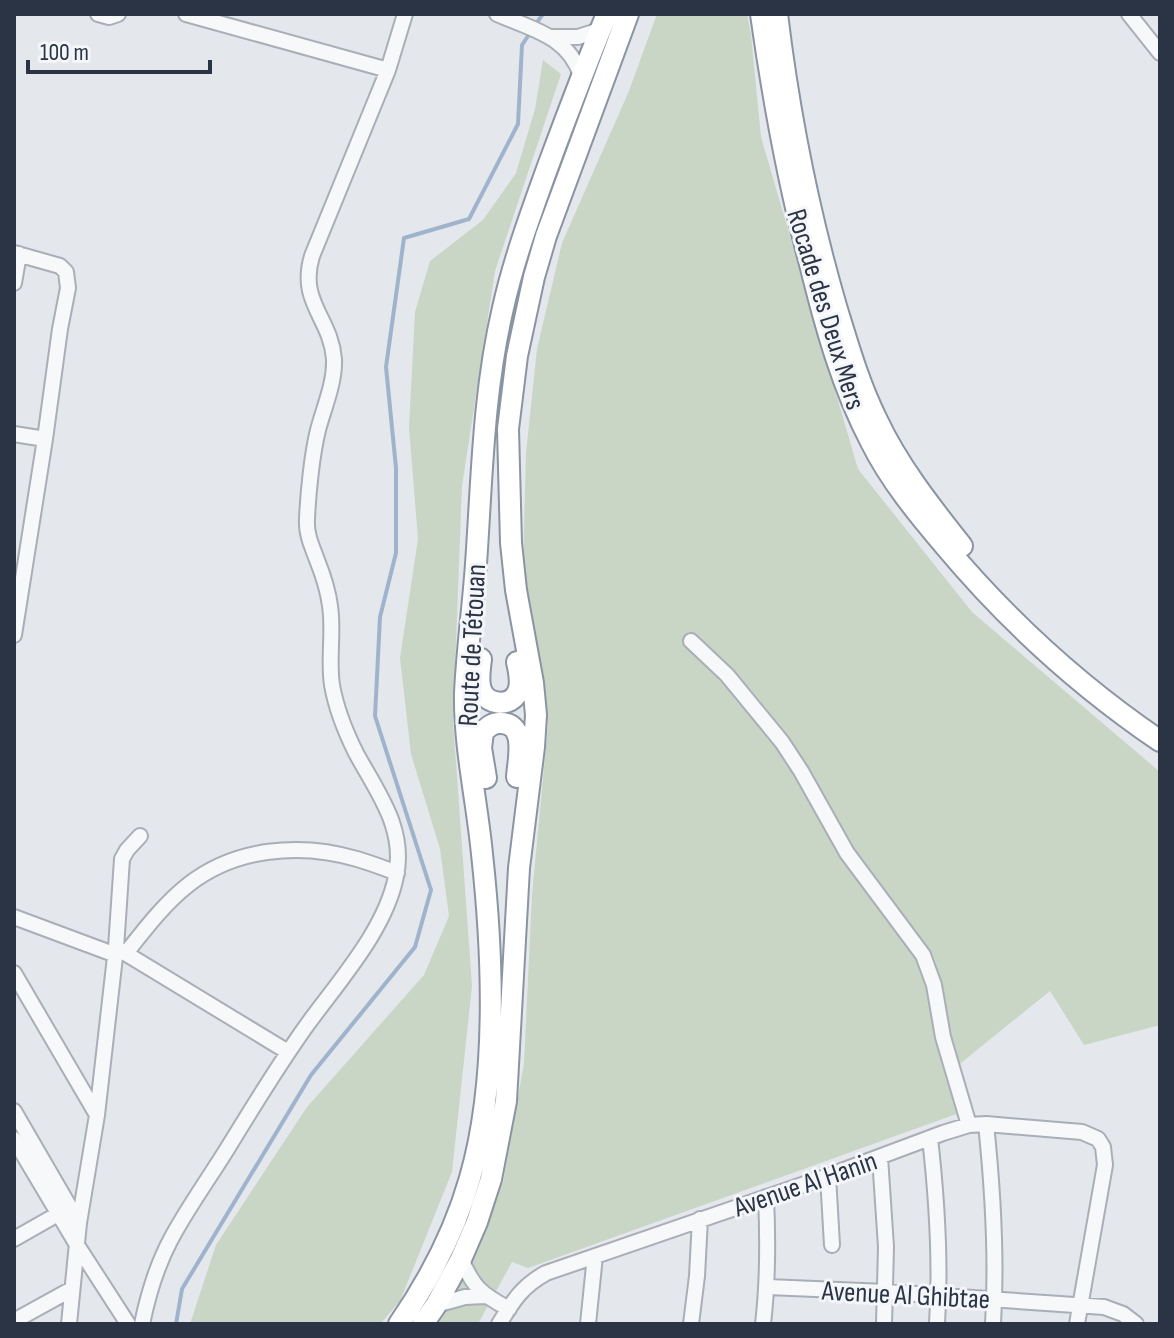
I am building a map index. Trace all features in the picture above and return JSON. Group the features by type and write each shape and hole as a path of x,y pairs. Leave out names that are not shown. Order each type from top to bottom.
{"highway":[{"name":"Route de Tétouan","path":"423,1324 461,1259 477,1222 491,1179 506,1101 519,868 536,715 513,564 508,429 517,356 546,236 628,14"},
{"name":"Rocade des Deux Mers","path":"761,14 782,147 829,335 860,419 887,469 969,574 1034,641 1091,691 1160,741"},
{"name":"Rocade des Deux Mers","path":"777,14 794,131 817,234 854,365 869,403 901,463 1034,641"},
{"name":"Route de Tétouan","path":"399,1324 439,1259 456,1221 481,1135 487,1091 490,1028 485,875 465,714 484,427 494,350 513,267 581,76 604,22"},
{"path":"484,427 486,539 479,677 481,692 500,703 516,696 520,680 507,597 503,546 508,429"},
{"path":"490,1028 497,950 497,904 482,739 487,728 501,723 515,730 520,740 508,907 510,1045"}],"street":[{"path":"98,14 109,17 118,14"},
{"path":"186,14 388,70"},
{"path":"142,1324 156,1274 171,1238 288,1052 378,925 397,873 395,834 390,814 350,741 337,707 331,682 330,607 310,544 307,521 318,432 334,364 328,332 310,296 308,276 309,265 388,70 405,14"},
{"path":"497,14 567,49 581,76"},
{"path":"1129,14 1159,51"},
{"path":"538,32 571,38 586,36 604,22"},
{"path":"14,283 17,254 60,266 66,272 68,281 14,635"},
{"path":"14,434 45,439"},
{"path":"691,641 727,675 782,742 847,853 923,955 932,977 943,1037 969,1125"},
{"path":"69,1324 79,1223 119,952 122,859 140,836"},
{"path":"119,952 187,886 213,869 242,856 275,851 316,851 358,859 397,873"},
{"path":"14,917 119,952 288,1052"},
{"path":"14,973 97,1115"},
{"path":"14,1111 79,1223"},
{"path":"986,1124 995,1240 993,1324"},
{"name":"Avenue Al Hanin","path":"500,1324 519,1293 538,1278 930,1138 969,1125 986,1124 1082,1132 1098,1139 1103,1147 1106,1156 1103,1177 1077,1324"},
{"path":"930,1138 938,1217 937,1324"},
{"path":"14,1139 18,1156 128,1324"},
{"path":"880,1157 886,1232 884,1324"},
{"path":"828,1176 832,1245"},
{"path":"763,1324 768,1287 766,1197"},
{"path":"14,1239 58,1214"},
{"path":"691,1324 700,1219"},
{"path":"588,1324 595,1256"},
{"path":"461,1259 485,1296 509,1309"},
{"name":"Avenue Al Ghibtae","path":"768,1287 1104,1307 1123,1314 1136,1324"},
{"path":"14,1321 72,1289"},
{"path":"436,1305 465,1297 485,1296"}],"green space":[{"path":"657,14 747,14 761,137 858,469 972,612 1160,772 1160,1025 1084,1045 1050,991 956,1067 962,1112 528,1268 512,1262 478,1324 435,1324 456,1294 503,1182 524,1063 532,895 548,725 523,567 526,453 537,349 562,243 629,91"},
{"path":"543,60 561,74 495,271 462,486 453,721 472,986 452,1172 400,1301 380,1324 190,1324 216,1245 307,1107 424,975 449,916 440,849 411,754 400,658 418,539 409,427 415,312 430,261 483,220 516,173 535,109"}],"waterway":[{"path":"535,25 543,14"},
{"path":"176,1324 182,1289 311,1075 415,947 431,890 375,716 380,617 396,553 396,468 386,367 404,238 469,219 518,124 522,45 530,33"}]}
